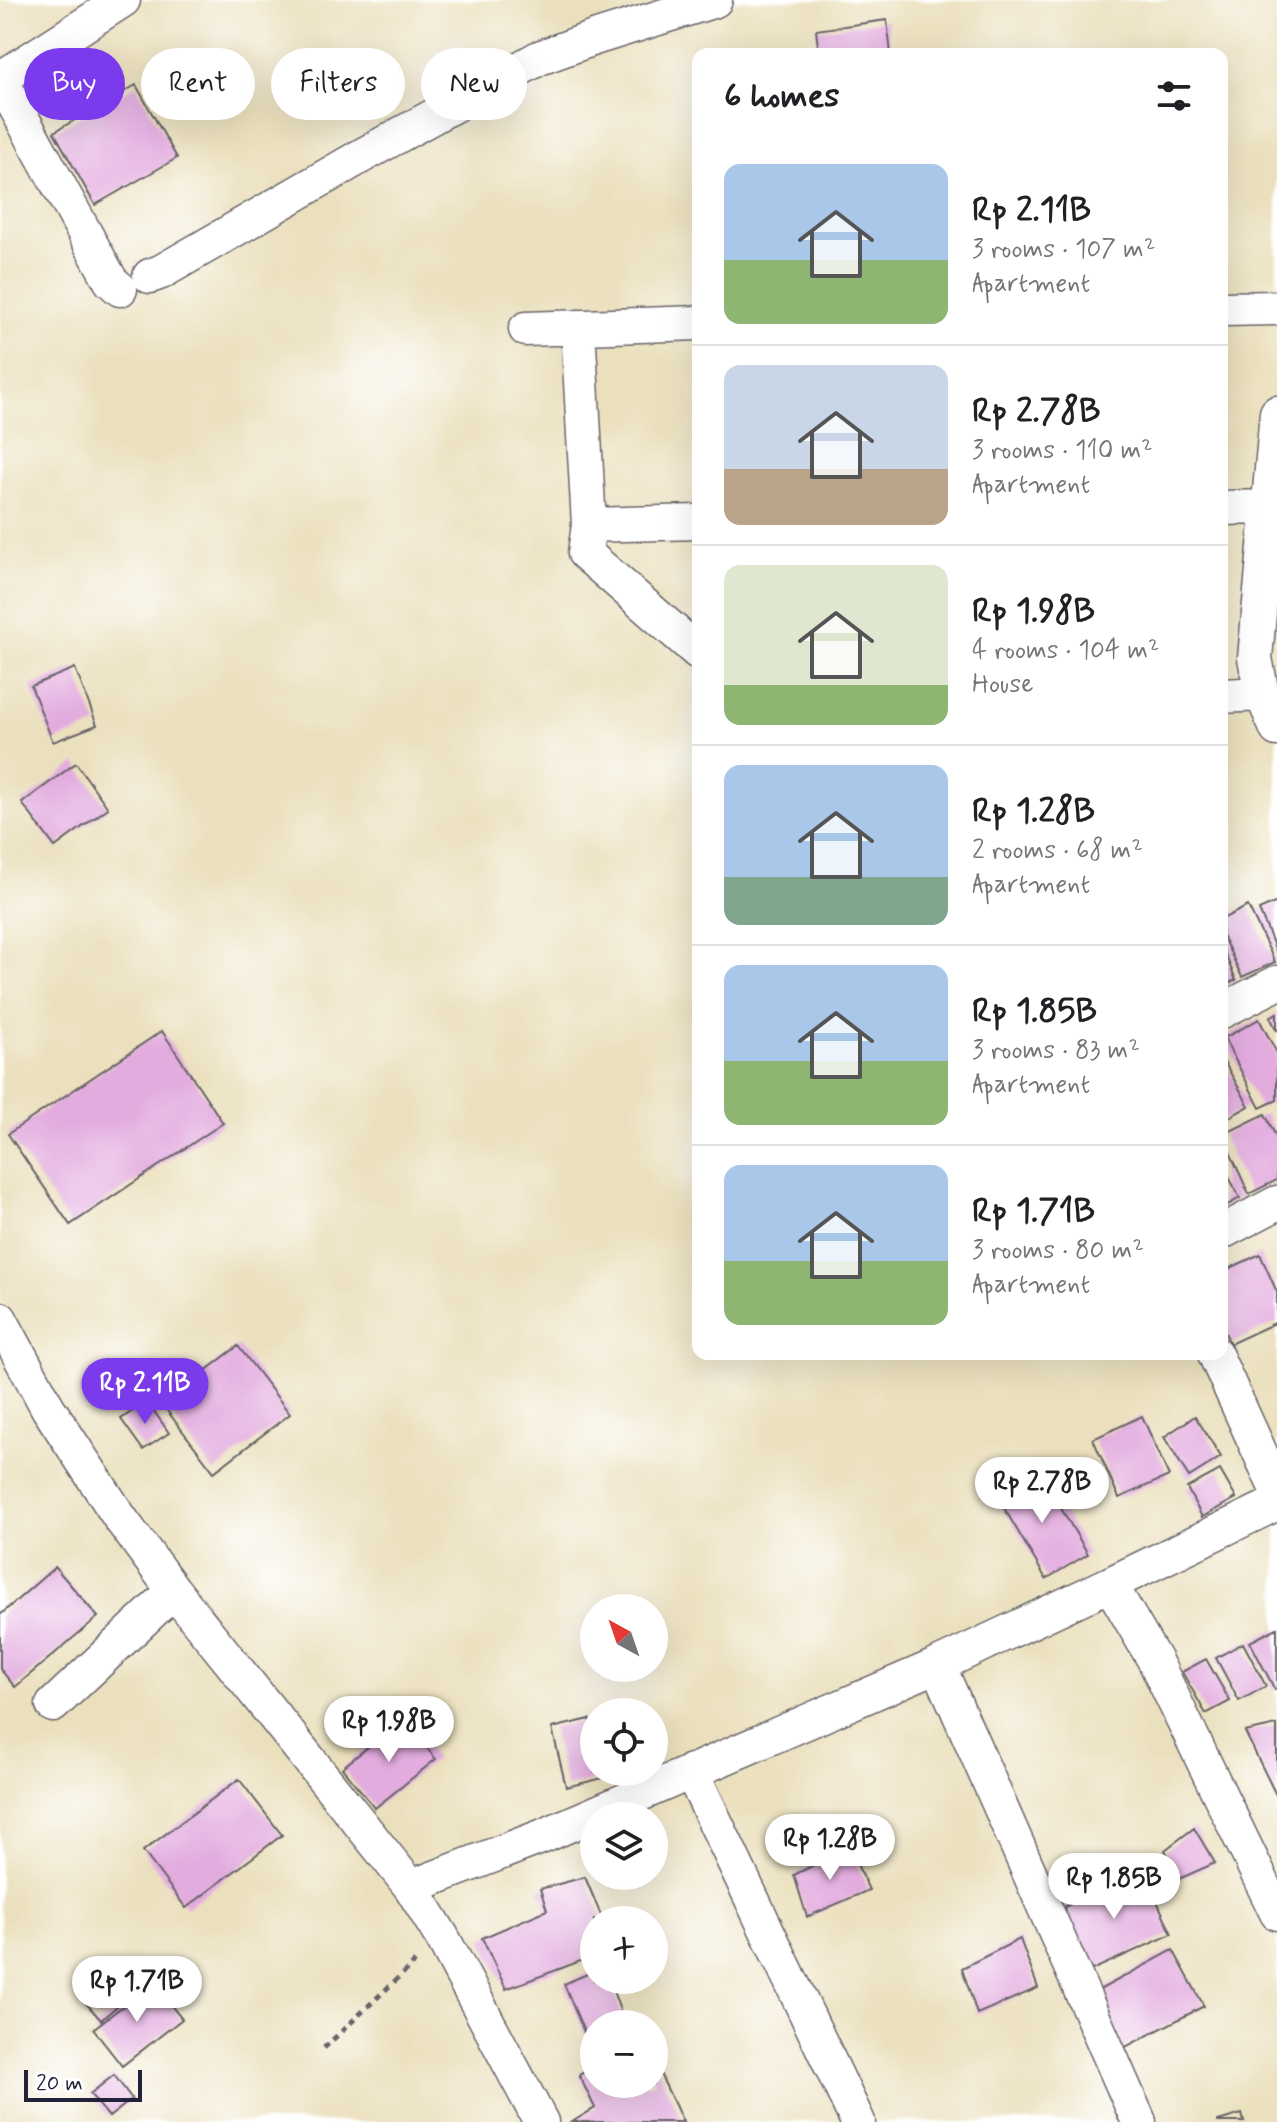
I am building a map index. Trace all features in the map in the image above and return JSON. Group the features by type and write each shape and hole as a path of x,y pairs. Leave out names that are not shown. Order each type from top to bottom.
{"street":[{"path":"123,0 0,79 111,281 135,283 161,272 539,58 715,0"},
{"path":"1228,309 1277,308"},
{"path":"526,329 692,323"},
{"path":"578,327 589,525 585,553 692,647"},
{"path":"1277,413 1255,658 1262,694 1277,729"},
{"path":"1228,508 1269,507"},
{"path":"589,525 692,522"},
{"path":"1228,696 1262,694"},
{"path":"1228,1008 1277,983"},
{"path":"1228,1229 1277,1203"},
{"path":"0,1319 48,1408 120,1518 174,1591 411,1887 442,1937 541,2122"},
{"path":"1218,1360 1277,1490"},
{"path":"411,1887 541,1837 938,1665 1277,1503"},
{"path":"1110,1584 1155,1661 1277,1913"},
{"path":"53,1705 174,1591"},
{"path":"938,1665 1139,2122"},
{"path":"691,1771 858,2122"}],"path":[{"path":"324,2048 442,1937"}],"building":[{"path":"887,20 890,48 818,48 816,30"},
{"path":"136,85 141,94 141,120 156,120 177,158 95,205 54,132 75,120 125,120 125,91"},
{"path":"75,668 97,725 53,742 31,686"},
{"path":"76,763 108,808 55,847 22,803"},
{"path":"1277,902 1277,953 1259,910"},
{"path":"1248,906 1275,962 1242,977 1228,948 1228,916"},
{"path":"1228,961 1236,980 1228,983"},
{"path":"1277,1013 1277,1031 1270,1017"},
{"path":"1259,1019 1277,1053 1277,1100 1260,1108 1228,1046 1228,1036"},
{"path":"162,1031 223,1123 70,1225 8,1134"},
{"path":"1228,1069 1249,1106 1228,1118"},
{"path":"1265,1114 1277,1139 1277,1180 1249,1194 1228,1148 1228,1132"},
{"path":"1228,1175 1240,1198 1228,1205"},
{"path":"1260,1254 1277,1292 1277,1322 1230,1344 1228,1340 1228,1269"},
{"path":"238,1346 290,1414 214,1472 162,1404"},
{"path":"147,1401 169,1433 143,1450 121,1419"},
{"path":"1142,1416 1169,1476 1119,1498 1093,1439"},
{"path":"1195,1416 1221,1457 1189,1477 1164,1437"},
{"path":"1220,1470 1236,1498 1202,1517 1187,1488"},
{"path":"1039,1471 1088,1554 1046,1579 997,1496"},
{"path":"55,1567 98,1617 15,1687 0,1669 0,1615"},
{"path":"1277,1628 1277,1689 1275,1690 1250,1642"},
{"path":"1243,1643 1266,1686 1239,1701 1216,1658"},
{"path":"1206,1659 1230,1701 1206,1714 1182,1672"},
{"path":"403,1719 436,1759 375,1808 342,1768"},
{"path":"580,1721 580,1784 566,1787 552,1728"},
{"path":"1277,1725 1277,1797 1245,1732"},
{"path":"239,1779 282,1835 186,1908 143,1851"},
{"path":"1194,1828 1215,1863 1179,1879 1165,1850"},
{"path":"849,1847 869,1890 807,1917 794,1875"},
{"path":"1141,1866 1172,1934 1081,1975 1057,1911"},
{"path":"580,1878 580,1890 590,1890 597,1906 580,1906 580,1961 506,1989 482,1938 547,1910 540,1889"},
{"path":"1020,1939 1038,1988 977,2014 962,1968"},
{"path":"1173,1950 1204,2006 1118,2051 1090,1995"},
{"path":"580,1977 580,1994 614,1994 620,2010 580,2010 580,2022 564,1984"},
{"path":"106,1982 123,2001 101,2020 84,2001"},
{"path":"153,1983 182,2019 122,2066 93,2029"},
{"path":"114,2075 132,2099 109,2117 90,2094"},
{"path":"668,2090 683,2122 572,2122 595,2108 590,2098 668,2098"},
{"path":"1242,2114 1244,2122 1218,2122 1218,2121"}]}
